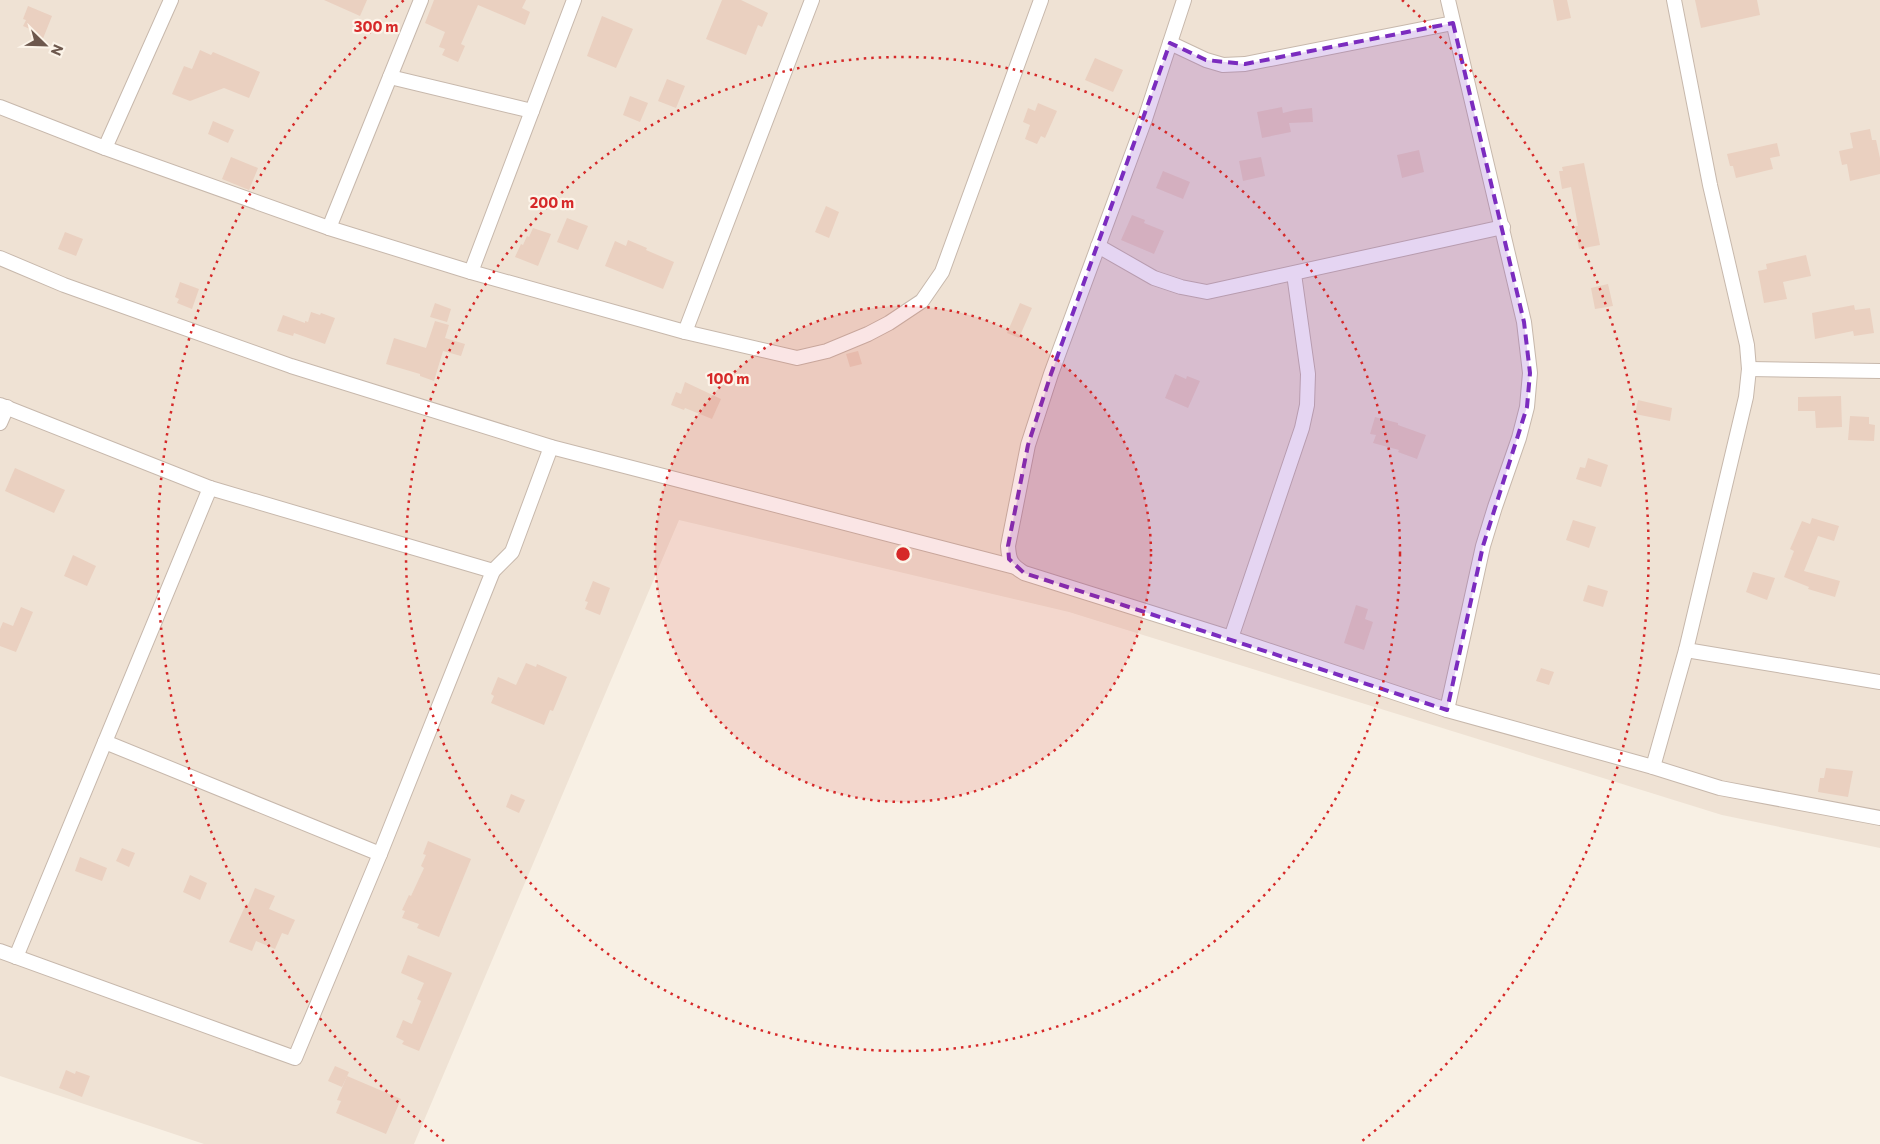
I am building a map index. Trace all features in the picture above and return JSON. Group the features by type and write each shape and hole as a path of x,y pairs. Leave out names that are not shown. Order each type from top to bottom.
{"street":[{"path":"105,148 172,0"},
{"path":"329,228 420,0"},
{"path":"471,272 574,0"},
{"path":"685,332 812,0"},
{"path":"0,107 105,148 329,228 471,272 685,332 797,358 827,351 889,323 922,300 942,272 1041,0"},
{"path":"1015,567 1009,559 1008,546 1028,445 1051,374 1184,0"},
{"path":"1447,710 1483,546 1494,507 1519,438 1527,406 1530,373 1524,322 1448,0"},
{"path":"1653,767 1686,650 1746,397 1749,369 1747,345 1710,185 1674,0"},
{"path":"1170,43 1206,60 1223,65 1245,64 1453,23"},
{"path":"390,77 532,111"},
{"path":"1098,246 1154,278 1181,288 1207,292 1503,227"},
{"path":"0,258 64,285 291,366 551,447 1015,567 1024,573 1231,638 1447,710 1653,767 1720,788 1880,818"},
{"path":"1231,638 1302,428 1307,404 1308,374 1294,274"},
{"path":"1749,369 1880,371"},
{"path":"0,424 3,406 210,488 493,571"},
{"path":"0,951 295,1058 380,854 493,571 512,552 551,447"},
{"path":"16,956 210,488"},
{"path":"1686,650 1880,682"},
{"path":"105,742 380,854"}],"highlighted area":[{"path":"1453,23 1524,322 1530,373 1527,407 1483,546 1447,710 1024,573 1009,559 1008,546 1028,445 1051,374 1170,43 1206,60 1245,64"}],"shaded area":[{"path":"0,0 1880,0 1880,848 1722,815 1069,612 679,520 414,1144 204,1144 0,1076"}],"building":[{"path":"324,0 367,0 360,16"},
{"path":"434,0 526,0 522,8 530,12 525,25 478,5 461,44 465,46 458,62 442,55 445,49 439,47 445,32 425,23"},
{"path":"722,0 741,0 768,13 762,27 758,25 746,55 706,39"},
{"path":"1553,0 1567,0 1571,18 1557,21"},
{"path":"1695,0 1757,0 1760,15 1701,28"},
{"path":"28,6 52,16 42,41 30,36 32,30 23,26 26,20 23,19"},
{"path":"602,16 633,29 616,68 587,56"},
{"path":"200,50 211,55 213,52 260,72 249,98 224,88 190,101 172,94 184,66 192,69"},
{"path":"1095,58 1123,70 1113,92 1085,80"},
{"path":"667,79 685,86 676,108 658,101"},
{"path":"630,96 648,103 640,122 623,115"},
{"path":"1038,103 1057,111 1045,138 1041,136 1037,144 1025,139 1030,125 1023,122 1028,108 1035,111"},
{"path":"1282,107 1283,113 1312,108 1313,122 1289,123 1291,132 1262,138 1257,112"},
{"path":"213,121 234,130 228,143 208,134"},
{"path":"1870,129 1872,140 1876,140 1880,158 1880,174 1850,181 1847,164 1842,165 1839,151 1853,148 1850,133"},
{"path":"1777,143 1780,156 1770,158 1773,169 1736,178 1727,154"},
{"path":"1419,150 1424,172 1402,178 1397,155"},
{"path":"231,157 258,168 249,190 222,179"},
{"path":"1261,157 1265,176 1243,181 1239,161"},
{"path":"1584,163 1600,245 1579,249 1575,226 1578,226 1571,187 1562,189 1559,171 1563,171 1562,167"},
{"path":"1163,171 1190,182 1183,199 1156,188"},
{"path":"826,206 839,212 829,238 815,232"},
{"path":"1132,215 1145,220 1144,223 1164,231 1154,254 1121,240"},
{"path":"567,218 588,226 578,250 557,242"},
{"path":"533,228 551,234 538,266 515,257 521,244 523,245 527,236 529,237"},
{"path":"65,232 83,239 76,256 58,249"},
{"path":"628,240 674,262 663,289 605,266 615,241 626,246"},
{"path":"1806,255 1811,276 1783,282 1787,299 1764,303 1758,271 1767,269 1766,264"},
{"path":"180,282 199,289 192,309 177,303 179,299 175,297"},
{"path":"1608,284 1613,306 1595,309 1591,288"},
{"path":"435,303 451,309 447,322 430,317"},
{"path":"1020,303 1032,308 1019,338 1007,333"},
{"path":"1854,305 1855,310 1870,308 1874,333 1854,336 1853,331 1815,339 1812,313"},
{"path":"311,312 335,318 325,344 294,333 293,336 277,331 283,315 305,323 305,321 308,322"},
{"path":"435,321 449,325 445,338 465,344 461,356 443,351 434,381 420,376 420,374 386,364 394,338 426,348"},
{"path":"858,351 862,364 850,367 846,354"},
{"path":"1175,374 1186,379 1187,376 1200,381 1188,408 1165,398"},
{"path":"685,382 721,399 712,419 685,408 684,410 671,405 676,392 681,394"},
{"path":"1841,396 1842,427 1816,428 1815,411 1798,411 1798,397"},
{"path":"1638,400 1672,408 1670,421 1635,414"},
{"path":"1850,416 1869,417 1869,424 1875,425 1874,441 1848,440"},
{"path":"1375,417 1398,423 1398,425 1426,435 1417,459 1398,452 1399,450 1373,443 1376,435 1370,434"},
{"path":"1588,458 1608,465 1601,487 1576,479 1580,467 1585,468"},
{"path":"15,468 65,490 54,513 5,491"},
{"path":"1812,518 1839,526 1834,541 1818,536 1804,571 1840,581 1835,597 1808,589 1809,587 1784,577 1794,551 1790,549 1802,521 1810,524"},
{"path":"1573,520 1596,527 1589,548 1566,540"},
{"path":"73,555 96,566 87,586 64,576"},
{"path":"1753,572 1775,578 1767,600 1746,592"},
{"path":"593,581 610,588 600,615 585,609 588,602 585,601"},
{"path":"1588,585 1608,591 1603,607 1583,601"},
{"path":"1356,605 1368,609 1365,619 1373,622 1364,650 1344,643"},
{"path":"21,607 33,612 16,652 0,646 0,629 3,622 13,626"},
{"path":"526,663 536,667 537,664 567,677 553,711 550,710 544,725 491,703 494,696 491,694 498,677 516,685"},
{"path":"1541,668 1554,672 1549,685 1536,681"},
{"path":"1826,768 1853,771 1848,797 1818,792 1820,778 1824,778"},
{"path":"511,794 525,800 519,813 506,807"},
{"path":"428,841 471,859 439,937 417,928 419,924 402,918 405,911 402,910 424,868 421,866 426,855 423,854"},
{"path":"122,848 135,853 129,867 116,861"},
{"path":"80,857 107,868 102,881 75,871"},
{"path":"190,875 207,883 200,900 183,892"},
{"path":"255,888 275,896 269,909 295,920 288,935 282,933 275,949 256,941 252,951 229,942"},
{"path":"408,955 452,973 419,1051 402,1044 404,1041 396,1037 403,1020 412,1024 421,1001 417,999 424,983 401,973"},
{"path":"335,1066 349,1072 342,1087 328,1081"},
{"path":"66,1070 75,1074 76,1071 90,1076 82,1097 59,1088"},
{"path":"347,1076 401,1099 386,1134 336,1113 341,1101 337,1100"}]}
